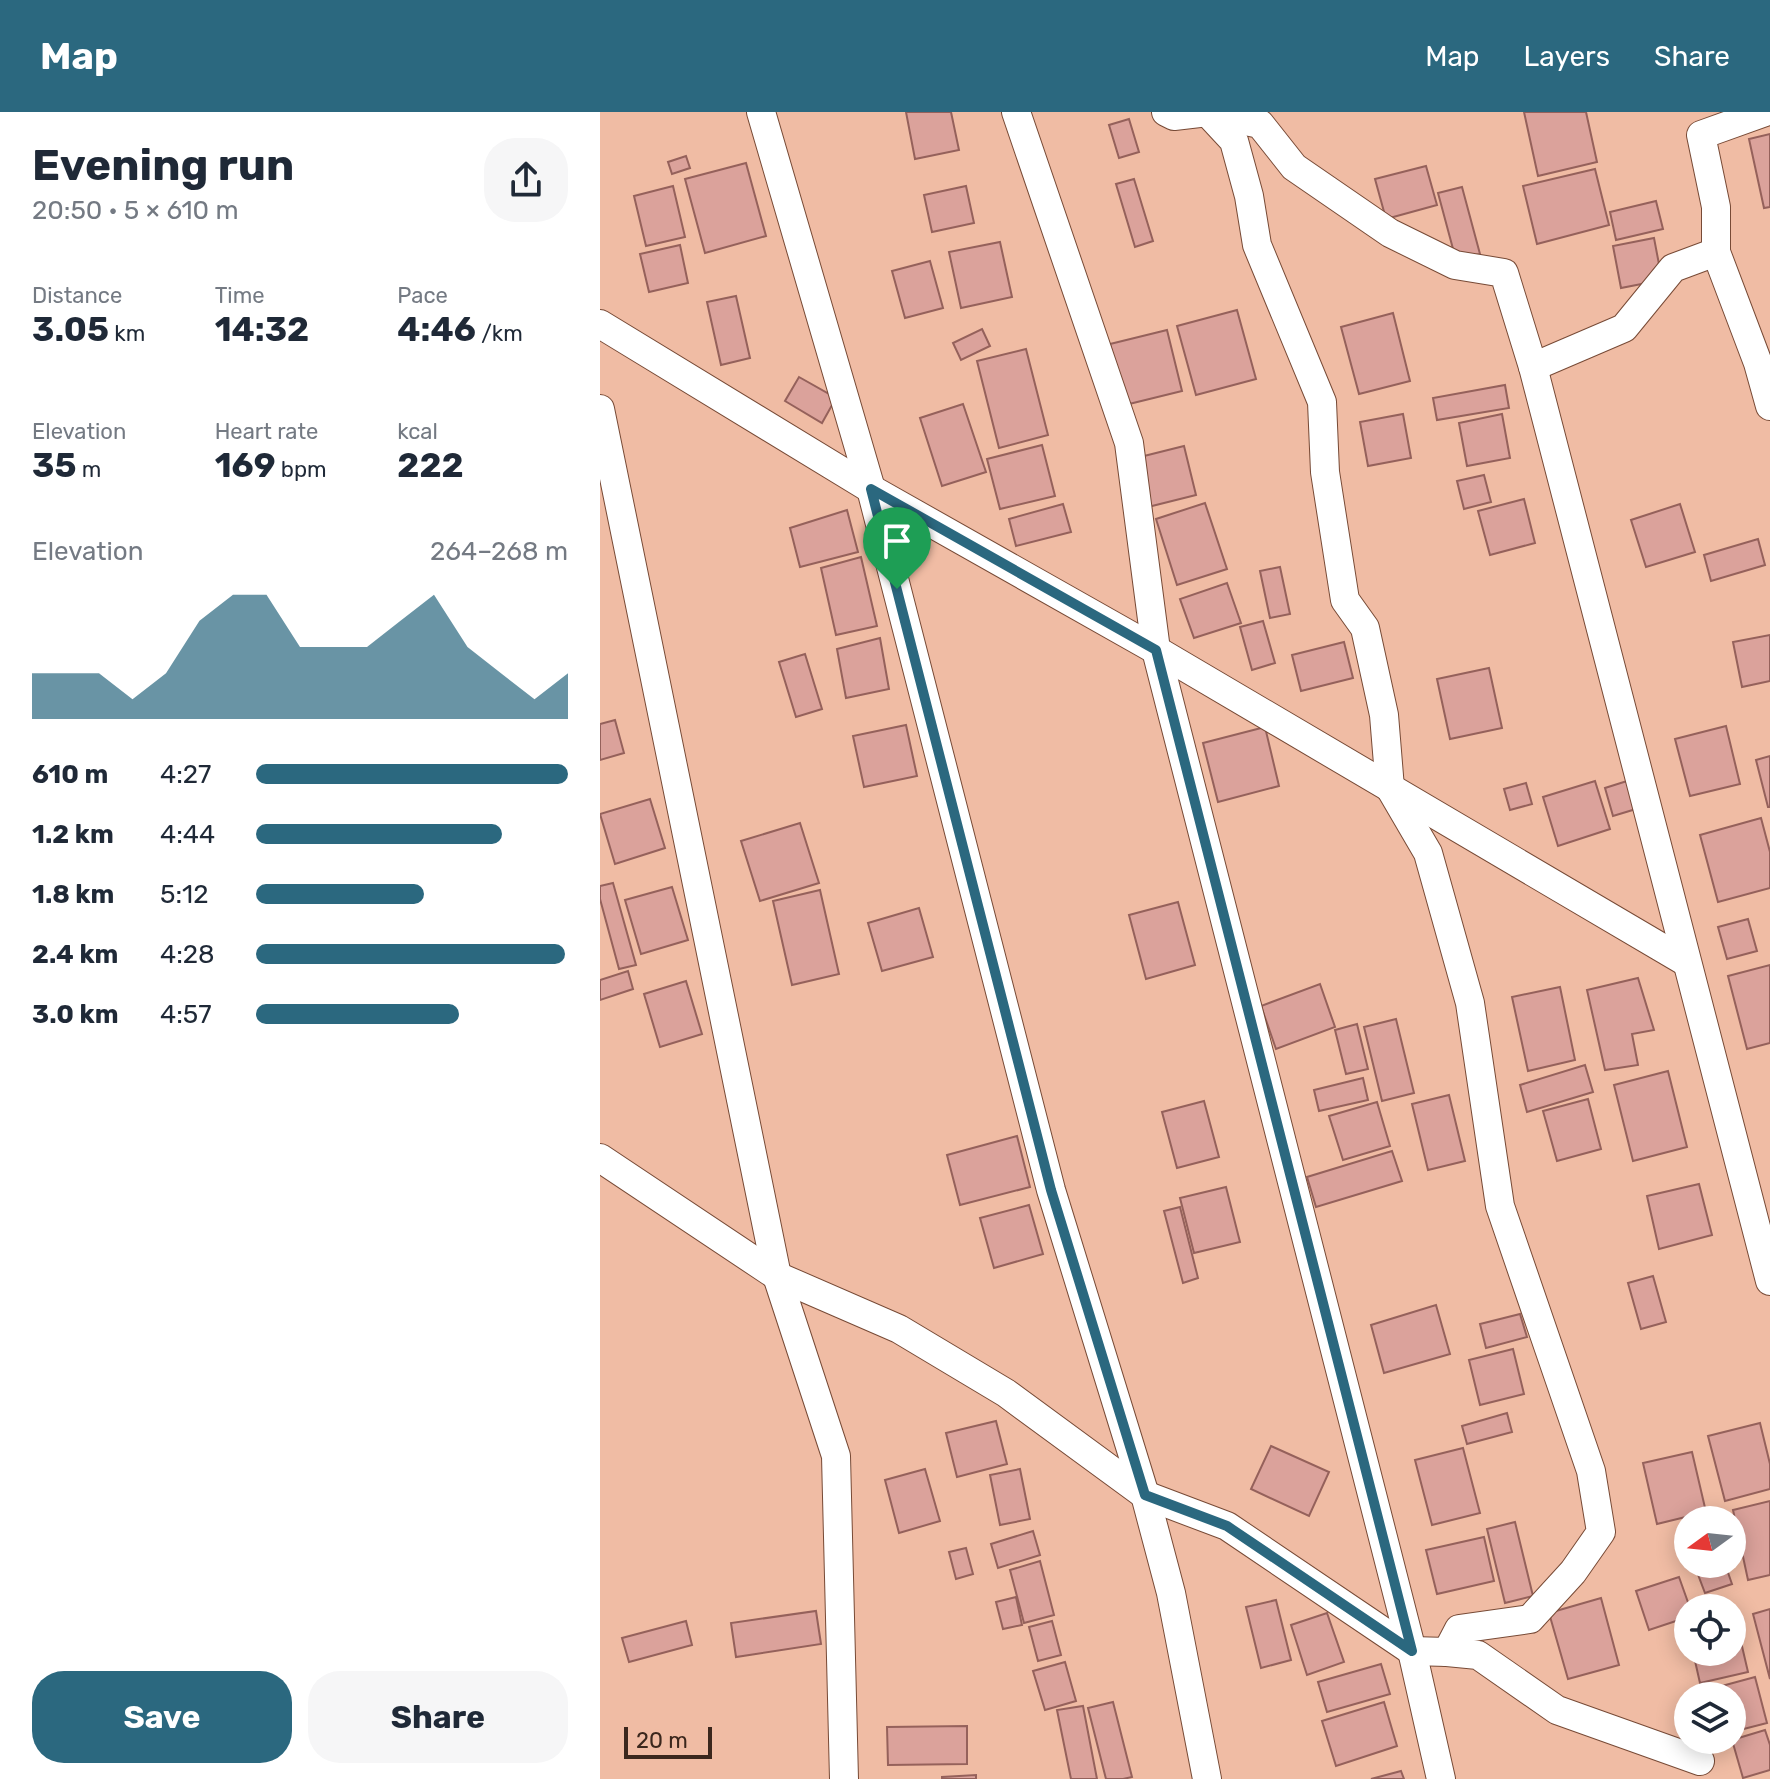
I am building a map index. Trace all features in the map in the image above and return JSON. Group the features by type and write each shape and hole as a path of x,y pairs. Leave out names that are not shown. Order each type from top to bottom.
{"street":[{"path":"761,112 871,489 1051,1190 1145,1495 1171,1593 1207,1779"},
{"path":"1016,112 1129,443 1156,650 1412,1651 1441,1779"},
{"path":"1166,112 1174,116 1208,112 1260,124 1294,167 1390,233 1455,265 1504,273 1533,367 1770,1281"},
{"path":"1208,112 1234,141 1249,196 1257,245 1322,402 1325,472 1345,600 1365,628 1384,715 1390,788 1428,853 1437,883 1470,1003 1500,1206 1591,1471 1601,1532 1573,1572 1530,1619 1459,1629 1447,1652"},
{"path":"1765,112 1701,135 1716,207 1716,252 1758,363 1770,406"},
{"path":"1533,367 1624,328 1673,268 1716,252"},
{"path":"600,324 871,489 1156,650 1686,962"},
{"path":"600,409 777,1276 836,1456 844,1779"},
{"path":"600,1158 777,1276 899,1329 1006,1393 1145,1495 1227,1526 1412,1651 1478,1655 1557,1710 1700,1761"}],"building":[{"path":"906,112 951,112 959,150 915,159"},
{"path":"1524,112 1586,112 1597,162 1538,176"},
{"path":"1129,119 1139,152 1119,158 1109,125"},
{"path":"1770,134 1770,207 1764,208 1749,139"},
{"path":"686,156 690,168 672,174 668,162"},
{"path":"746,163 766,236 705,253 685,179"},
{"path":"1426,166 1437,205 1386,219 1375,179"},
{"path":"1595,169 1609,225 1537,244 1523,186"},
{"path":"1134,179 1153,241 1135,247 1116,184"},
{"path":"673,186 685,237 646,246 634,196"},
{"path":"966,186 974,223 932,232 924,195"},
{"path":"1462,187 1480,254 1456,260 1438,193"},
{"path":"1656,201 1663,229 1616,240 1610,212"},
{"path":"1654,238 1662,280 1621,288 1613,246"},
{"path":"1000,242 1012,297 961,308 949,252"},
{"path":"680,245 688,283 649,292 640,254"},
{"path":"930,261 943,308 905,318 892,271"},
{"path":"736,296 750,358 721,365 707,302"},
{"path":"1237,310 1256,379 1196,395 1177,326"},
{"path":"1393,313 1410,381 1359,394 1341,327"},
{"path":"982,329 990,346 961,360 953,343"},
{"path":"1167,330 1182,391 1125,405 1110,344"},
{"path":"1026,349 1048,435 999,448 977,361"},
{"path":"799,377 836,398 822,423 785,401"},
{"path":"1505,385 1509,408 1437,420 1433,398"},
{"path":"963,404 986,472 942,486 920,418"},
{"path":"1403,414 1411,458 1368,466 1360,422"},
{"path":"1502,414 1510,458 1467,466 1459,423"},
{"path":"1042,445 1055,496 1000,509 987,459"},
{"path":"1184,446 1196,495 1148,507 1136,458"},
{"path":"1484,475 1491,502 1464,509 1457,481"},
{"path":"1524,499 1535,543 1490,555 1478,511"},
{"path":"1205,503 1227,569 1177,585 1156,519"},
{"path":"1063,504 1071,532 1016,546 1009,519"},
{"path":"1680,504 1695,552 1646,567 1631,520"},
{"path":"847,510 858,552 800,567 790,528"},
{"path":"1758,539 1765,565 1711,581 1704,555"},
{"path":"861,557 877,626 836,635 821,568"},
{"path":"1280,567 1290,614 1270,618 1260,571"},
{"path":"1227,583 1241,623 1194,638 1180,599"},
{"path":"1263,621 1275,663 1252,670 1240,627"},
{"path":"1770,635 1770,681 1742,687 1733,642"},
{"path":"880,638 889,689 846,698 837,649"},
{"path":"1344,642 1353,678 1301,691 1292,655"},
{"path":"805,654 822,709 796,717 779,662"},
{"path":"1489,668 1502,728 1450,739 1437,679"},
{"path":"615,720 624,753 600,760 600,724"},
{"path":"906,725 917,776 864,787 853,736"},
{"path":"1726,726 1740,784 1690,796 1675,739"},
{"path":"1265,727 1279,786 1218,802 1203,743"},
{"path":"1770,756 1770,807 1768,807 1756,760"},
{"path":"1595,781 1610,829 1558,846 1543,797"},
{"path":"1627,781 1636,809 1613,816 1605,788"},
{"path":"1526,783 1532,804 1510,810 1504,789"},
{"path":"650,799 665,848 615,864 600,814"},
{"path":"1761,818 1770,852 1770,888 1718,902 1700,835"},
{"path":"800,823 819,883 760,901 741,841"},
{"path":"613,883 636,965 619,969 600,899 600,886"},
{"path":"672,887 688,940 641,954 625,900"},
{"path":"820,890 839,974 792,985 773,901"},
{"path":"1178,902 1195,965 1146,979 1129,915"},
{"path":"919,908 933,957 882,971 868,923"},
{"path":"1748,919 1757,951 1727,959 1718,927"},
{"path":"1770,965 1770,1043 1747,1049 1728,976"},
{"path":"628,971 633,989 600,1000 600,980"},
{"path":"1638,978 1654,1030 1632,1034 1638,1065 1605,1070 1587,990"},
{"path":"686,981 702,1034 660,1047 644,994"},
{"path":"1320,984 1335,1027 1276,1049 1261,1006"},
{"path":"1560,987 1575,1060 1528,1071 1512,997"},
{"path":"1396,1019 1414,1093 1382,1101 1364,1027"},
{"path":"1357,1024 1368,1069 1346,1074 1335,1030"},
{"path":"1585,1065 1593,1092 1527,1112 1520,1085"},
{"path":"1668,1071 1687,1147 1633,1161 1614,1085"},
{"path":"1363,1078 1368,1100 1319,1111 1314,1090"},
{"path":"1449,1095 1465,1161 1428,1170 1412,1104"},
{"path":"1588,1099 1601,1149 1557,1161 1543,1111"},
{"path":"1204,1101 1219,1157 1177,1168 1162,1112"},
{"path":"1377,1102 1390,1146 1343,1160 1329,1116"},
{"path":"1017,1136 1030,1187 960,1205 947,1155"},
{"path":"1392,1151 1402,1181 1316,1207 1307,1177"},
{"path":"1699,1184 1712,1235 1659,1249 1647,1196"},
{"path":"1226,1187 1240,1242 1194,1253 1180,1198"},
{"path":"1029,1205 1043,1254 994,1268 980,1218"},
{"path":"1180,1207 1198,1278 1183,1283 1164,1211"},
{"path":"1653,1276 1666,1322 1641,1329 1628,1283"},
{"path":"1436,1305 1450,1354 1384,1373 1371,1325"},
{"path":"1520,1314 1527,1337 1486,1348 1480,1324"},
{"path":"1513,1349 1524,1394 1480,1405 1469,1360"},
{"path":"1507,1413 1512,1432 1467,1444 1462,1426"},
{"path":"996,1421 1007,1464 957,1477 946,1433"},
{"path":"1760,1423 1770,1464 1770,1489 1725,1501 1708,1436"},
{"path":"1271,1446 1329,1472 1309,1516 1251,1489"},
{"path":"1463,1448 1480,1513 1432,1525 1415,1460"},
{"path":"1692,1452 1705,1506 1674,1506 1674,1520 1657,1524 1643,1463"},
{"path":"925,1469 940,1521 899,1533 885,1480"},
{"path":"1020,1469 1030,1519 1000,1525 990,1475"},
{"path":"1770,1501 1770,1575 1748,1580 1746,1571 1746,1507"},
{"path":"1515,1522 1533,1596 1505,1603 1487,1529"},
{"path":"1033,1531 1040,1555 998,1568 991,1544"},
{"path":"1484,1537 1494,1581 1437,1594 1426,1550"},
{"path":"966,1548 973,1574 956,1579 949,1552"},
{"path":"1040,1561 1054,1615 1024,1623 1010,1570"},
{"path":"1679,1578 1685,1594 1674,1594 1674,1622 1649,1630 1636,1591"},
{"path":"1699,1578 1730,1578 1732,1584 1705,1593"},
{"path":"1016,1597 1022,1625 1003,1629 996,1602"},
{"path":"1601,1598 1619,1665 1568,1679 1549,1613"},
{"path":"1276,1600 1291,1660 1261,1668 1246,1607"},
{"path":"1770,1609 1770,1679 1753,1614"},
{"path":"816,1611 821,1644 736,1657 731,1623"},
{"path":"1327,1613 1344,1662 1307,1675 1291,1625"},
{"path":"686,1621 692,1645 629,1662 622,1638"},
{"path":"1052,1621 1061,1655 1038,1661 1029,1627"},
{"path":"1065,1662 1076,1701 1045,1710 1033,1671"},
{"path":"1746,1663 1748,1672 1700,1682 1696,1666 1746,1666"},
{"path":"1381,1664 1390,1694 1327,1712 1318,1682"},
{"path":"1755,1677 1767,1723 1746,1728 1746,1682 1737,1682"},
{"path":"1113,1702 1132,1777 1123,1779 1106,1779 1088,1708"},
{"path":"1384,1702 1397,1746 1336,1766 1322,1721"},
{"path":"1083,1706 1097,1779 1071,1779 1057,1710"},
{"path":"967,1726 967,1764 888,1765 887,1727"},
{"path":"1765,1730 1770,1745 1770,1770 1743,1778 1736,1754 1746,1754 1746,1736"},
{"path":"1401,1771 1404,1779 1371,1779"},
{"path":"976,1775 976,1779 942,1779 942,1777"}],"route":[{"path":"871,489 1156,650 1412,1651 1227,1526 1145,1495 1051,1190 897,589 871,489"}]}
